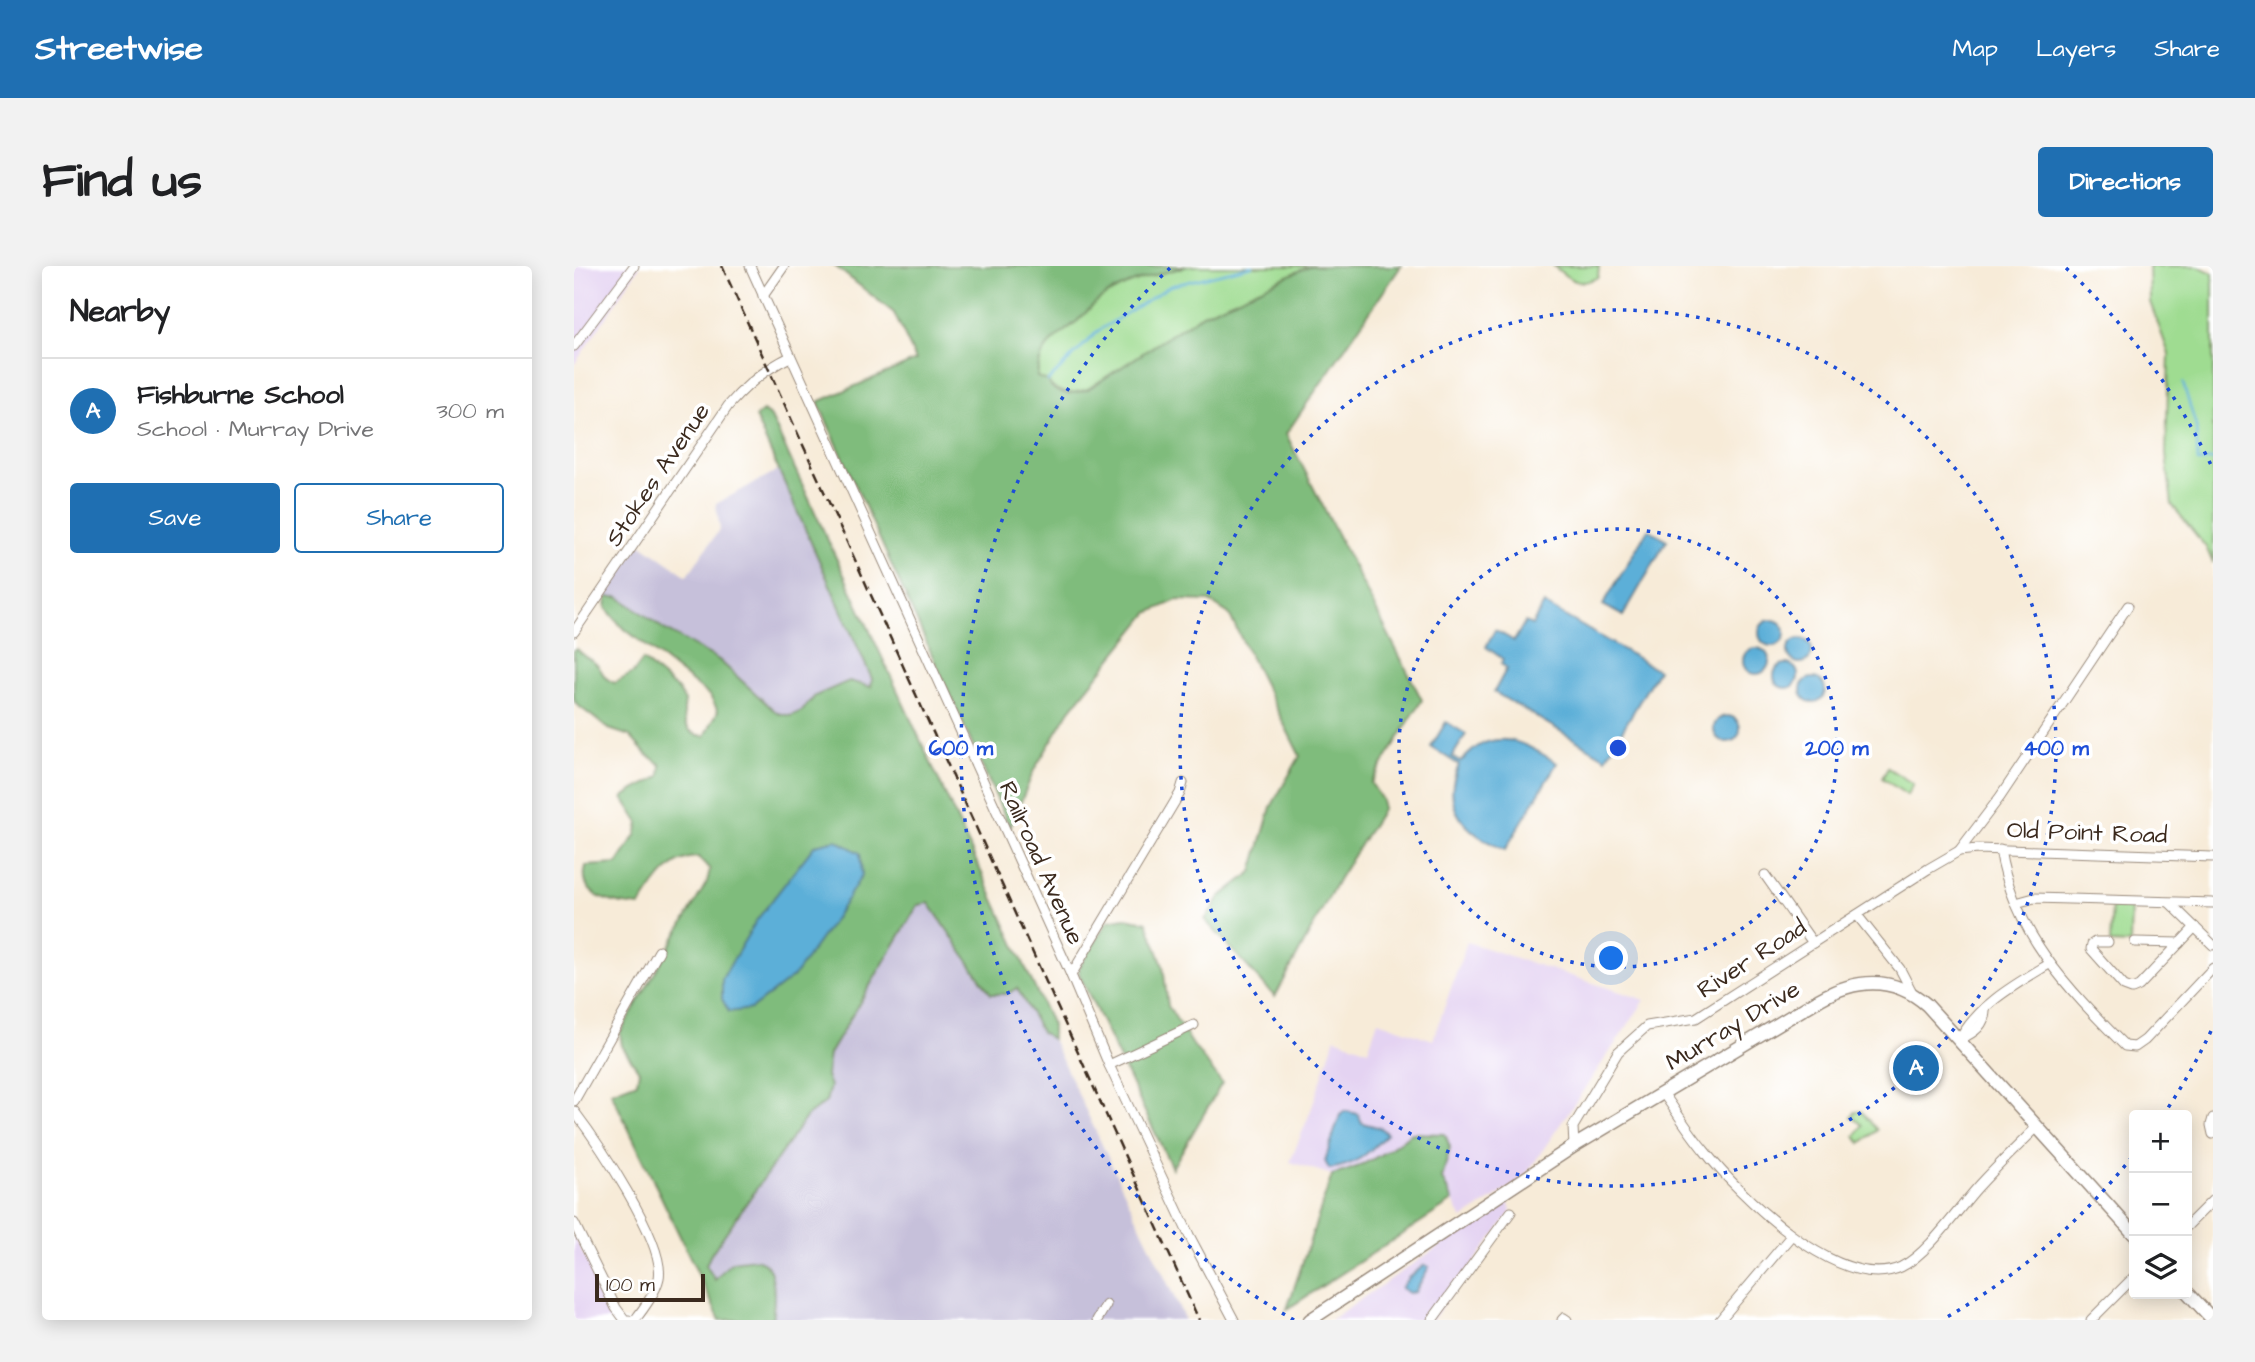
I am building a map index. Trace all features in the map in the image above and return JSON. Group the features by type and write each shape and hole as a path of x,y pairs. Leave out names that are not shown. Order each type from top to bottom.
{"street":[{"path":"574,346 634,266"},
{"name":"Railroad Avenue","path":"750,266 1109,1065 1189,1236 1234,1320"},
{"path":"763,296 783,266"},
{"name":"Stokes Avenue","path":"574,632 728,406 743,388 768,368 790,356"},
{"path":"1959,851 2000,797 2128,607"},
{"path":"1070,975 1180,793 1183,783"},
{"path":"2000,849 2007,881 2030,935 2049,964 2123,1045 2131,1048 2138,1046 2213,968"},
{"name":"Old Point Road","path":"1959,851 2000,849 2213,857"},
{"name":"River Road","path":"1574,1146 1573,1127 1618,1052 1647,1026 1696,1018 1959,851"},
{"path":"1765,875 1813,943"},
{"path":"2016,903 2034,898 2213,903"},
{"path":"2170,903 2213,945"},
{"path":"1857,915 1900,969 1913,994"},
{"path":"2108,942 2094,942 2092,950 2122,984 2132,989 2140,986 2195,927"},
{"path":"2135,942 2180,943"},
{"path":"574,1101 659,951"},
{"path":"1960,1039 1971,1021 1985,1008 2006,991 2049,964"},
{"name":"Murray Drive","path":"1310,1320 1574,1146 1839,989 1873,982 1900,987 1927,1005 2129,1228"},
{"path":"1109,1065 1194,1025"},
{"path":"1663,1093 1703,1150 1791,1236 1825,1257 1854,1270 1880,1273 1903,1266 1924,1250 1978,1187 2038,1126"},
{"path":"574,1111 604,1152 631,1198 657,1258 660,1277 635,1320"},
{"path":"2213,1118 2213,1134"},
{"path":"2192,1221 2213,1200"},
{"path":"1432,1320 1511,1212"},
{"path":"574,1223 616,1308 625,1320 629,1320"},
{"path":"1720,1320 1791,1236"},
{"path":"2091,1320 2129,1282"},
{"path":"2192,1297 2213,1320"},
{"path":"1097,1320 1106,1305"}],"shaded area":[{"path":"574,266 640,266 574,365"},
{"path":"780,469 872,679 871,688 849,682 815,696 802,711 791,717 777,713 719,660 664,629 619,597 604,596 640,543 687,576 720,529 716,504"},
{"path":"929,903 991,994 1017,988 1041,1032 1052,1039 1185,1320 772,1320 775,1306 715,1280 706,1265 711,1254 807,1116 826,1102 829,1054 918,904"},
{"path":"1467,942 1645,1000 1523,1179 1462,1219 1442,1179 1450,1147 1411,1133 1389,1151 1332,1175 1290,1162 1335,1038 1368,1050 1378,1021 1433,1040"},
{"path":"1508,1200 1511,1212 1432,1320 1330,1320"},
{"path":"574,1236 598,1283 616,1320 574,1320"}],"green space":[{"path":"835,266 1188,266 1142,279 1110,293 1097,301 1049,345 1038,366 1037,377 1065,393 1088,389 1203,314 1310,266 1401,266 1286,434 1422,700 1371,783 1382,800 1382,810 1339,878 1275,997 1205,920 1220,897 1252,872 1271,807 1300,756 1229,614 1209,601 1177,600 1148,613 1070,710 1034,770 1010,828 818,402 916,360 894,313"},
{"path":"1188,266 1310,266 1203,314 1088,389 1061,391 1037,377 1041,358 1049,345 1100,299 1131,283"},
{"path":"1554,266 1599,266 1598,277 1579,282 1564,275"},
{"path":"2149,266 2198,266 2213,273 2213,563 2206,547 2172,505 2166,454 2169,354 2150,302"},
{"path":"763,411 771,417 1052,1025 1052,1039 1041,1032 1017,988 1007,994 991,994 929,903 918,905 829,1054 826,1076 830,1086 826,1102 807,1116 706,1265 715,1280 733,1262 757,1260 765,1264 773,1280 772,1320 720,1320 611,1092 637,1082 639,1071 622,1046 620,1033 707,882 710,869 698,857 679,862 664,874 640,906 601,898 587,886 586,866 617,864 636,835 639,823 623,798 660,776 661,765 645,753 630,736 609,729 576,704 574,650 577,649 595,663 607,679 615,683 633,673 643,660 678,690 685,701 686,724 693,732 705,736 718,711 710,696 621,626 606,608 607,597 619,597 664,629 719,660 777,713 791,716 802,711 815,696 849,681 871,687 872,679 755,417"},
{"path":"1888,768 1913,784 1907,795 1882,778"},
{"path":"2112,904 2131,905 2130,944 2110,943"},
{"path":"1125,918 1147,922 1163,966 1168,1006 1222,1083 1172,1168 1079,974 1079,968 1108,921"},
{"path":"1861,1111 1877,1130 1861,1143 1855,1136 1863,1125 1852,1117 1855,1112"},
{"path":"1411,1133 1445,1134 1450,1147 1442,1179 1453,1201 1287,1309 1332,1175 1374,1158"}],"water":[{"path":"1648,529 1667,540 1623,616 1603,605"},
{"path":"1544,604 1658,670 1606,758 1494,692 1507,668 1501,664 1503,659 1486,647 1495,630 1514,641 1525,622 1532,625"},
{"path":"1772,620 1781,624 1785,633 1781,642 1772,646 1763,642 1759,633 1763,624"},
{"path":"1800,639 1811,646 1812,651 1805,662 1800,663 1789,656 1788,651 1795,640"},
{"path":"1756,648 1765,652 1769,661 1765,670 1756,674 1747,670 1743,661 1747,652"},
{"path":"1786,664 1797,671 1798,676 1791,687 1786,688 1775,681 1774,676 1781,665"},
{"path":"1813,678 1824,685 1825,690 1818,701 1813,702 1802,695 1801,690 1808,679"},
{"path":"1727,716 1736,720 1740,729 1736,738 1727,742 1718,738 1714,729 1718,720"},
{"path":"1446,722 1466,734 1452,757 1460,762 1487,742 1508,740 1529,747 1557,763 1505,850 1479,836 1460,818 1452,794 1459,765 1431,747"},
{"path":"836,840 860,853 862,875 794,976 751,1009 729,1012 722,999 722,979 756,921 815,845"},
{"path":"1345,1111 1358,1114 1362,1123 1381,1128 1387,1134 1361,1157 1347,1165 1329,1169 1325,1161 1340,1115"},
{"path":"1425,1265 1429,1267 1415,1292 1409,1293 1401,1288 1409,1277"}],"waterway":[{"path":"1048,381 1098,331 1170,286 1252,266"},
{"path":"2183,383 2196,426 2198,462 2213,460"}],"railway":[{"path":"722,266 1199,1320"}],"place":[{"name":"Fishburne School","path":"1916,1068"}]}
